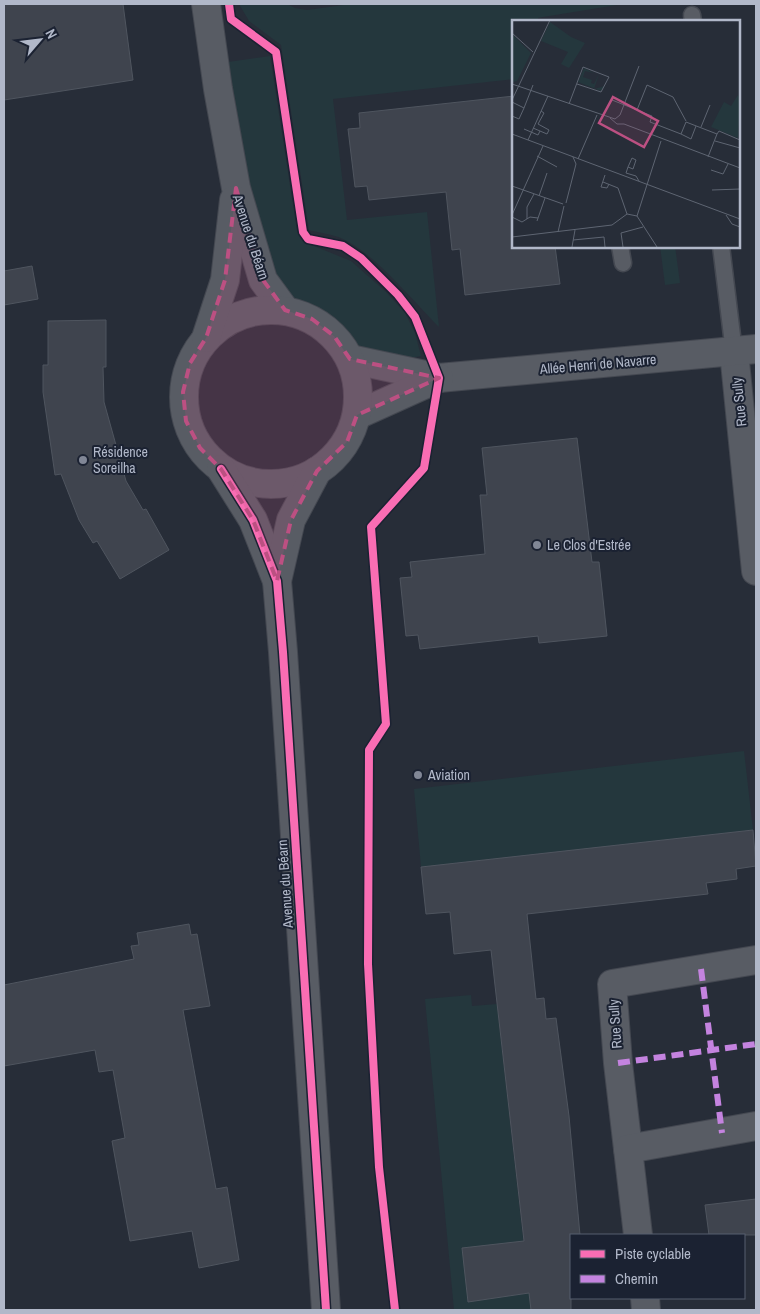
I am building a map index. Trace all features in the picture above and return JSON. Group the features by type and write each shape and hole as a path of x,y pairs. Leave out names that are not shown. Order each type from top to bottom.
{"street":[{"name":"Avenue du Béarn","path":"206,4 218,90 236,188 263,280 285,310"},
{"name":"Avenue du Béarn","path":"206,338 225,280 236,188"},
{"path":"260,308 285,310 312,319 327,330 334,336 350,359 358,387 357,415 347,442 329,463 305,478 277,485 248,481 221,469 200,448 186,421 184,392 190,363 206,338 228,319 260,308"},
{"name":"Allée Henri de Navarre","path":"350,359 439,378 745,350"},
{"name":"Rue Sully","path":"745,350 756,571"},
{"name":"Allée Henri de Navarre","path":"357,415 439,378"},
{"name":"Avenue du Béarn","path":"221,469 253,520 277,581 326,1310"},
{"name":"Avenue du Béarn","path":"277,581 291,520 316,471"},
{"name":"Rue Sully","path":"638,1234 618,1063 612,984 756,960"},
{"path":"628,1149 756,1126"}],"lane":[{"path":"620,248 623,264"},
{"path":"721,248 745,350"}],"highlighted area":[{"path":"236,188 263,280 285,310 312,319 334,336 350,359 439,378 357,415 347,442 317,471 291,520 277,581 253,520 221,469 200,448 186,421 183,392 190,363 206,338 225,280"}],"shaded area":[{"path":"239,4 287,4 295,8 307,10 351,4 623,4 543,17 538,18 538,20 512,20 512,79 333,99 347,220 427,212 439,327 368,255 339,237 309,230 281,45 249,21"},
{"path":"270,56 297,231 304,242 351,261 386,292 405,313 415,333 421,356 400,360 362,352 341,327 317,309 295,299 278,279 259,240 228,62"},
{"path":"660,248 675,248 680,283 665,285"},
{"path":"744,751 753,830 421,867 414,789"},
{"path":"471,995 472,1006 497,1004 531,1310 454,1310 425,999"}],"building":[{"path":"4,4 123,4 133,80 4,100"},
{"path":"512,96 512,248 555,248 560,284 465,295 460,249 452,250 446,192 369,200 367,186 355,187 348,129 360,128 359,113"},
{"path":"32,266 38,299 4,305 4,271"},
{"name":"Résidence Soreilha","path":"106,320 106,367 103,367 104,402 126,481 143,510 146,509 169,550 120,579 97,541 93,543 79,520 61,474 55,475 43,392 43,365 48,365 48,321"},
{"name":"Le Clos d'Estrée","path":"577,438 592,562 599,562 607,636 539,643 538,636 420,649 418,635 406,636 400,578 412,577 410,562 485,554 480,495 487,495 482,448"},
{"path":"753,830 756,866 736,869 737,879 706,883 708,894 527,914 536,999 544,998 546,1019 556,1018 569,1116 580,1234 570,1234 571,1310 531,1310 529,1293 468,1302 462,1248 524,1241 491,950 454,954 450,912 426,914 421,867"},
{"path":"189,924 191,935 197,934 210,1006 183,1010 216,1189 227,1187 239,1260 199,1268 192,1231 130,1241 112,1141 125,1138 113,1070 99,1072 95,1050 4,1066 4,985 134,959 131,946 139,945 137,933"},
{"path":"756,1199 756,1235 709,1234 705,1205"}],"marked path":[{"path":"701,969 722,1133"},
{"path":"618,1063 756,1044"}],"cycle path":[{"path":"229,4 231,19 276,52 303,232 308,239 343,246 361,258 398,295 415,317 439,378 424,468 371,527 386,724 369,750 368,964 379,1167 395,1310"},
{"path":"221,469 253,520 277,581 326,1310"}],"place":[{"name":"Résidence Soreilha","path":"83,460"},
{"name":"Le Clos d'Estrée","path":"537,545"},
{"name":"Aviation","path":"418,775"}]}
